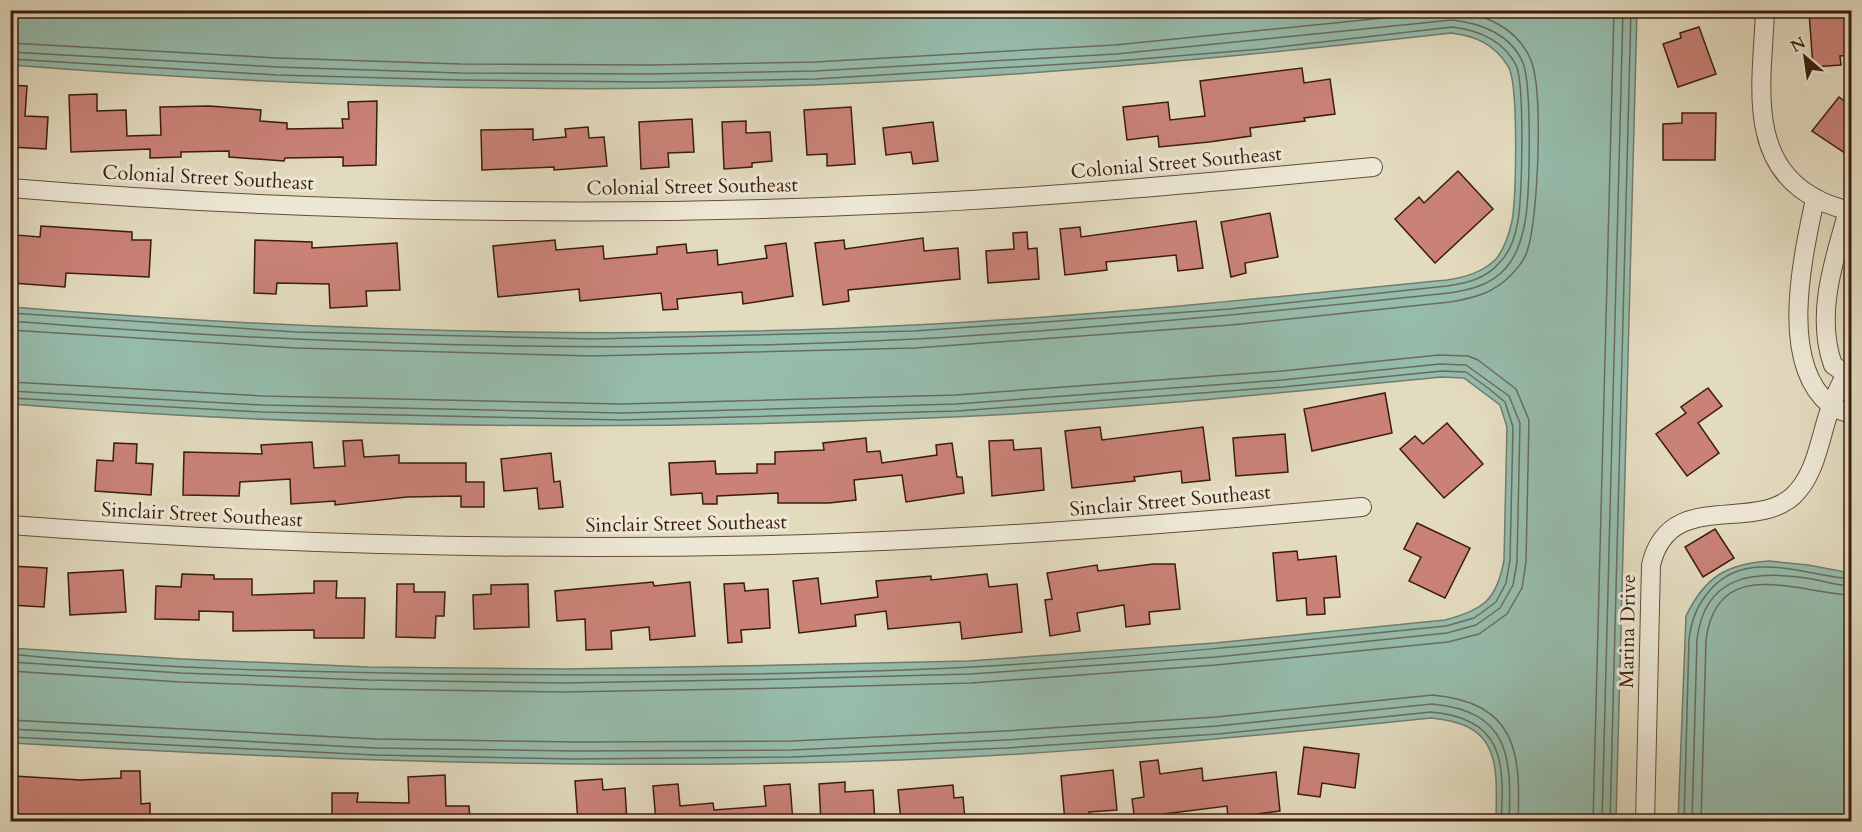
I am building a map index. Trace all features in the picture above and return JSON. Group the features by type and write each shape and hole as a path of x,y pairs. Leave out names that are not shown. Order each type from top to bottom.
{"street":[{"path":"1765,10 1762,112 1764,134 1772,154 1784,173 1815,199 1850,212 1831,270 1824,337 1833,365 1848,376"},
{"name":"Colonial Street Southeast","path":"10,188 141,197 380,208 653,210 1005,198 1142,189 1373,167"},
{"path":"1815,199 1800,269 1802,362 1810,382 1831,406 1851,414"},
{"path":"1800,269 1831,270"},
{"name":"Marina Drive","path":"1645,822 1651,565 1654,552 1669,532 1687,519 1772,507 1791,497 1806,481 1831,406 1848,376"},
{"name":"Sinclair Street Southeast","path":"10,525 343,543 653,547 1034,534 1362,507"}],"water":[{"path":"11,10 1637,11 1616,821 1496,821 1494,765 1490,750 1483,738 1471,729 1454,722 1431,718 1111,748 950,758 789,763 594,764 400,761 11,743 11,648 182,659 368,667 564,669 969,661 1215,643 1445,620 1469,612 1479,607 1492,594 1501,574 1504,560 1507,427 1500,405 1464,378 1441,377 1075,410 835,421 600,426 246,419 11,404 11,307 236,322 462,331 575,333 801,330 1114,312 1447,280 1467,276 1485,268 1496,259 1504,246 1511,226 1516,141 1514,94 1508,66 1497,52 1484,42 1451,33 1213,58 975,77 714,88 513,88 312,83 11,65"},
{"path":"1769,561 1851,573 1851,821 1678,821 1686,616 1701,591 1718,575 1741,565"}],"building":[{"path":"1851,10 1851,55 1840,56 1841,65 1813,67 1809,12"},
{"path":"1699,27 1716,74 1678,87 1663,44 1681,38 1680,33"},
{"path":"1302,68 1304,83 1330,79 1335,114 1304,118 1305,121 1250,128 1251,136 1209,142 1159,147 1158,136 1127,140 1123,107 1168,102 1170,120 1205,116 1200,81"},
{"path":"10,85 27,86 25,116 48,117 46,149 10,147"},
{"path":"97,94 97,111 126,110 127,136 161,135 160,107 209,106 261,110 260,121 287,123 287,129 343,128 342,119 349,119 348,102 377,101 376,165 343,166 343,157 285,158 284,161 229,157 229,151 181,152 181,157 150,158 150,149 71,152 69,95"},
{"path":"1839,97 1851,106 1851,157 1812,131"},
{"path":"851,107 855,164 827,166 827,154 807,155 804,110"},
{"path":"1682,113 1716,113 1715,160 1663,160 1663,124 1682,123"},
{"path":"692,119 694,152 668,153 669,167 641,169 639,122"},
{"path":"746,121 746,133 770,132 772,161 752,163 752,167 724,169 722,122"},
{"path":"933,122 938,161 913,164 911,152 886,155 883,128"},
{"path":"588,127 589,138 604,137 607,166 554,170 554,167 482,170 481,130 533,129 533,140 566,137 565,129"},
{"path":"1458,171 1493,209 1435,263 1395,219 1419,197 1424,203"},
{"path":"1270,213 1278,257 1245,263 1246,273 1231,277 1221,222"},
{"path":"1196,221 1203,268 1178,271 1176,255 1106,262 1107,270 1065,275 1060,229 1080,227 1081,237"},
{"path":"41,226 132,232 132,240 151,240 149,277 66,273 65,287 13,283 16,235 40,237"},
{"path":"1027,232 1028,249 1037,248 1039,279 988,283 986,251 1014,249 1013,233"},
{"path":"923,238 924,251 958,248 960,279 848,290 849,301 823,305 815,243 844,240 845,249"},
{"path":"255,240 312,242 312,248 397,243 400,290 366,291 367,306 330,308 329,284 277,283 276,294 254,293"},
{"path":"555,240 556,250 603,246 604,259 657,254 657,247 686,244 687,253 717,250 718,265 767,258 765,246 786,243 793,296 743,304 742,292 677,299 678,309 663,310 661,293 580,301 579,289 498,297 493,246"},
{"path":"1708,388 1722,406 1698,423 1719,453 1687,476 1656,434 1686,413 1681,407"},
{"path":"1385,393 1392,433 1312,451 1304,409"},
{"path":"1447,423 1483,464 1444,498 1400,449 1415,436 1423,444"},
{"path":"1100,427 1102,440 1203,427 1210,480 1182,483 1181,471 1134,477 1135,481 1072,488 1065,431"},
{"path":"1285,434 1288,472 1236,476 1233,438"},
{"path":"866,438 867,452 880,451 882,463 937,455 936,445 952,443 957,477 962,477 964,493 906,502 902,475 854,480 856,500 829,503 778,503 778,493 717,496 717,504 703,504 702,493 671,495 669,463 715,461 716,474 757,473 757,464 775,464 775,452 824,450 823,443"},
{"path":"362,440 364,457 399,455 399,463 466,463 466,482 484,482 484,507 461,507 461,496 407,497 335,505 335,501 291,504 290,479 240,482 239,496 183,495 184,452 262,454 261,445 312,442 314,468 345,466 343,441"},
{"path":"1013,440 1014,450 1041,448 1044,490 992,496 989,441"},
{"path":"114,443 137,444 136,463 153,464 151,495 95,491 97,460 113,461"},
{"path":"551,453 554,482 560,481 563,507 539,509 537,488 504,491 501,459"},
{"path":"1417,523 1470,548 1445,598 1409,581 1421,557 1404,549"},
{"path":"1715,529 1734,558 1703,577 1685,547"},
{"path":"1297,551 1298,560 1336,556 1340,597 1324,598 1325,614 1307,615 1306,598 1277,601 1273,553"},
{"path":"1153,564 1175,564 1180,609 1149,612 1150,624 1126,627 1124,605 1077,613 1080,631 1050,636 1045,600 1052,599 1047,573 1097,565 1098,571"},
{"path":"10,566 47,568 44,607 10,605"},
{"path":"123,570 126,612 70,615 68,573"},
{"path":"182,574 214,575 214,579 252,579 252,595 314,593 314,581 337,581 336,598 365,598 364,638 314,638 314,630 233,631 233,612 199,611 199,620 155,619 156,586 181,587"},
{"path":"987,574 989,587 1017,584 1022,632 962,639 960,622 888,629 886,611 855,615 856,626 799,633 793,581 818,578 821,604 878,597 876,581 931,576 931,580"},
{"path":"653,582 654,586 690,582 695,636 650,640 649,627 611,631 612,649 586,650 585,619 557,621 555,591"},
{"path":"744,583 745,591 768,589 770,628 741,630 742,642 728,643 724,584"},
{"path":"397,584 414,584 414,592 445,592 444,616 436,616 435,638 396,637"},
{"path":"528,584 529,627 474,629 473,595 491,594 491,585"},
{"path":"1304,747 1359,754 1355,788 1322,783 1320,797 1298,794"},
{"path":"1158,760 1160,774 1202,768 1203,781 1276,772 1280,811 1228,818 1227,806 1164,814 1165,822 1135,822 1132,799 1144,797 1140,762"},
{"path":"1113,770 1117,810 1089,812 1090,822 1065,822 1061,776"},
{"path":"121,771 140,771 141,804 150,803 150,822 115,822 115,818 60,819 60,822 11,820 14,776 81,780 121,778"},
{"path":"445,775 446,806 469,806 470,822 332,822 332,793 358,793 357,802 409,803 408,777"},
{"path":"602,779 603,790 625,788 627,822 578,822 575,781"},
{"path":"845,782 845,792 873,790 875,822 821,822 819,784"},
{"path":"678,784 680,806 713,803 714,810 766,806 764,786 790,784 793,822 656,822 653,786"},
{"path":"953,785 954,798 963,797 965,820 901,822 898,790"}]}
